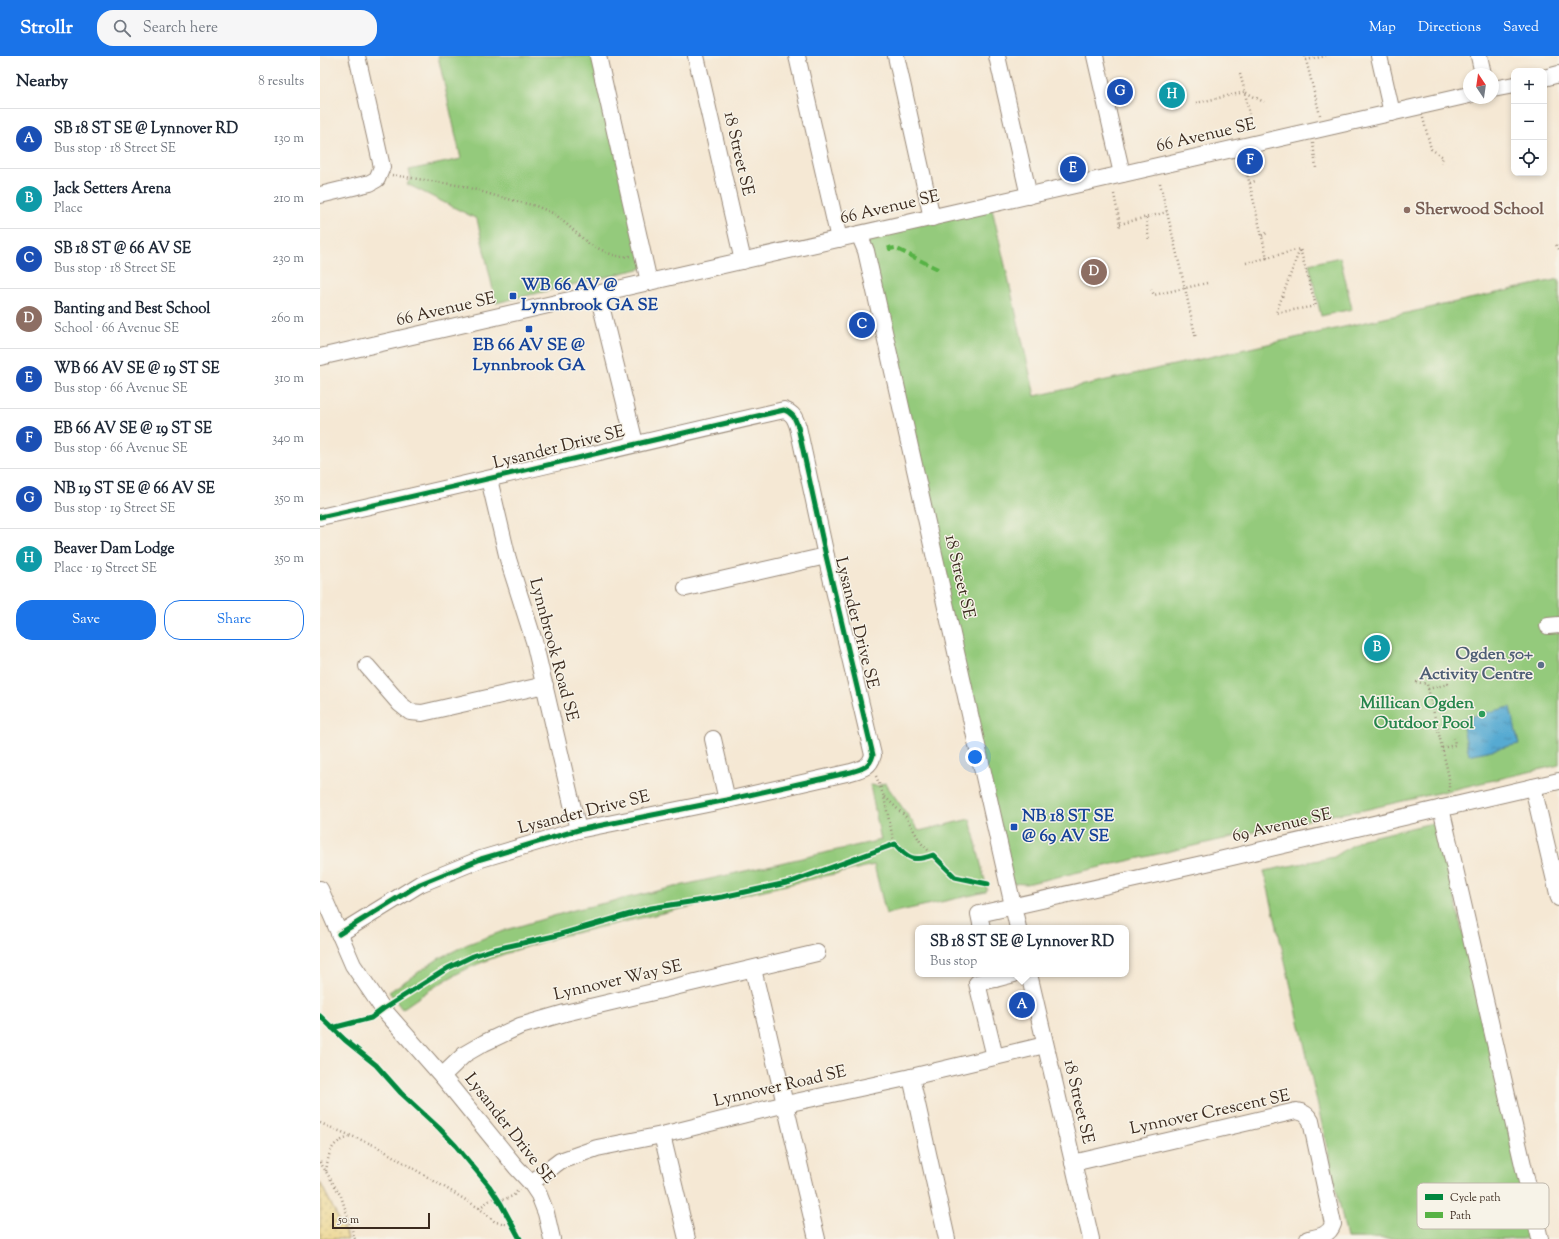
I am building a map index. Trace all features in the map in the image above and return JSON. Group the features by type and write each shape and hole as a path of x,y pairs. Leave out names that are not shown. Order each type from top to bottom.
{"street":[{"path":"320,194 370,183 377,179 382,168 357,56"},
{"path":"598,56 645,257 649,282"},
{"name":"18 Street SE","path":"696,56 743,261"},
{"path":"797,56 839,239"},
{"path":"896,56 932,218"},
{"path":"997,56 1030,196"},
{"path":"1095,56 1122,174"},
{"path":"1379,56 1392,113"},
{"path":"1479,56 1482,68"},
{"path":"1547,77 1559,74"},
{"path":"1499,88 1511,85"},
{"name":"66 Avenue SE","path":"320,357 1463,96"},
{"name":"18 Street SE","path":"859,234 867,258 1017,925"},
{"path":"598,294 635,443"},
{"name":"Lysander Drive SE","path":"320,517 489,479 635,443 784,410 791,412 795,417 798,427 826,556 873,755 871,763 864,768 851,772 727,800 578,830 481,859 420,884 339,934"},
{"name":"Lynnbrook Road SE","path":"489,479 508,558 534,641 578,830"},
{"path":"686,588 826,556"},
{"path":"368,666 400,704 410,712 422,713 545,685"},
{"path":"713,739 727,800"},
{"name":"69 Avenue SE","path":"981,925 979,914 1559,781"},
{"path":"1533,787 1559,898"},
{"path":"1441,808 1527,1183"},
{"name":"Lysander Drive SE","path":"320,890 353,965 383,1009 442,1076 516,1167 530,1181 539,1195 546,1213 552,1239"},
{"name":"Lynnover Way SE","path":"442,1076 465,1054 520,1026 565,1013 817,953"},
{"path":"753,969 817,1239"},
{"path":"992,977 977,983 995,1057"},
{"name":"18 Street SE","path":"1030,977 1091,1239"},
{"name":"Lynnover Road SE","path":"530,1181 560,1161 597,1148 1045,1045"},
{"path":"911,1077 947,1239"},
{"name":"Lynnover Crescent SE","path":"1073,1163 1296,1111 1305,1113 1310,1121 1333,1224 1331,1229 1326,1234 1308,1239"},
{"path":"662,1134 687,1239"},
{"path":"1538,1229 1540,1239"}],"path":[{"path":"1305,56 1320,115"},
{"path":"1306,60 1326,56"},
{"path":"1240,74 1249,114"},
{"path":"1196,103 1244,92 1264,102"},
{"path":"1423,118 1431,149 1443,158 1441,163"},
{"path":"1313,143 1316,168"},
{"path":"1244,159 1267,258"},
{"path":"380,173 409,176 463,186 536,206 555,214 589,244 620,257 645,257"},
{"path":"1250,184 1255,181"},
{"path":"1160,184 1196,338"},
{"path":"1114,194 1120,224 1119,228"},
{"path":"1120,224 1167,212"},
{"path":"1146,218 1149,241"},
{"path":"1262,236 1267,233"},
{"path":"1556,245 1559,249"},
{"path":"1246,263 1300,248"},
{"path":"1300,248 1316,306 1276,313 1284,292 1300,248"},
{"path":"1151,289 1154,295 1207,283"},
{"path":"1416,682 1427,684 1449,777 1450,791"},
{"path":"1428,689 1448,684 1449,686"},
{"path":"1442,748 1455,745 1454,738"},
{"path":"871,763 884,797 895,844 899,849"},
{"path":"884,797 906,818 921,843 938,861"},
{"path":"888,847 895,844"},
{"path":"927,857 933,855"},
{"path":"320,1123 376,1146 479,1208 495,1222 512,1225"},
{"path":"326,1171 328,1153 335,1143 352,1136"},
{"path":"320,1162 341,1196 354,1239"},
{"path":"479,1208 513,1196 530,1181"},
{"path":"493,1191 499,1200"},
{"path":"509,1218 515,1230"}],"sand":[{"path":"320,1182 348,1238 348,1239 320,1239"}],"green space":[{"path":"438,56 599,56 647,267 496,303 477,219 407,184 411,178 409,170 461,159"},
{"path":"991,204 1035,396 1559,279 1559,765 1364,810 1325,816 1026,884 1008,883 859,234"},
{"path":"1340,257 1352,309 1321,316 1309,264"},
{"path":"885,783 919,831 970,819 987,889 986,892 886,914 874,865 557,937 498,956 468,968 439,984 402,1009 389,992 438,959 468,944 506,930 574,910 881,840 870,785 877,786"},
{"path":"1437,822 1521,1183 1417,1183 1417,1229 1532,1229 1534,1239 1347,1238 1264,871 1334,857 1362,839"}],"water":[{"path":"1510,707 1519,744 1469,755 1461,719"}],"marked path":[{"path":"889,246 890,249 895,248 938,269"}],"cycle path":[{"path":"320,517 784,410 787,411 793,416 798,427 826,556 873,755 868,765 851,772 727,800 578,830 481,859 420,884 339,934"},
{"path":"332,1028 371,1018 448,968 473,956 491,950 554,936 651,908 722,897 791,882 895,844 904,853 912,858 916,859 933,855 955,877 988,884"},
{"path":"320,1016 345,1040 376,1065 401,1093 456,1146 489,1186 501,1204 520,1239"}],"place":[{"name":"NB 19 ST SE @ 66 AV SE","path":"1120,92"},
{"name":"Beaver Dam Lodge","path":"1172,95"},
{"name":"EB 66 AV SE @ 19 ST SE","path":"1250,161"},
{"name":"WB 66 AV SE @ 19 ST SE","path":"1073,169"},
{"name":"Sherwood School","path":"1407,210"},
{"name":"Banting and Best School","path":"1094,272"},
{"name":"WB 66 AV @ Lynnbrook GA SE","path":"513,296"},
{"name":"SB 18 ST @ 66 AV SE","path":"862,325"},
{"name":"EB 66 AV SE @ Lynnbrook GA","path":"529,329"},
{"name":"Jack Setters Arena","path":"1377,648"},
{"name":"Ogden 50+ Activity Centre","path":"1541,665"},
{"name":"Millican Ogden Outdoor Pool","path":"1482,714"},
{"name":"NB 18 ST SE @ 69 AV SE","path":"1014,827"},
{"name":"SB 18 ST SE @ Lynnover RD","path":"1022,1005"}]}
